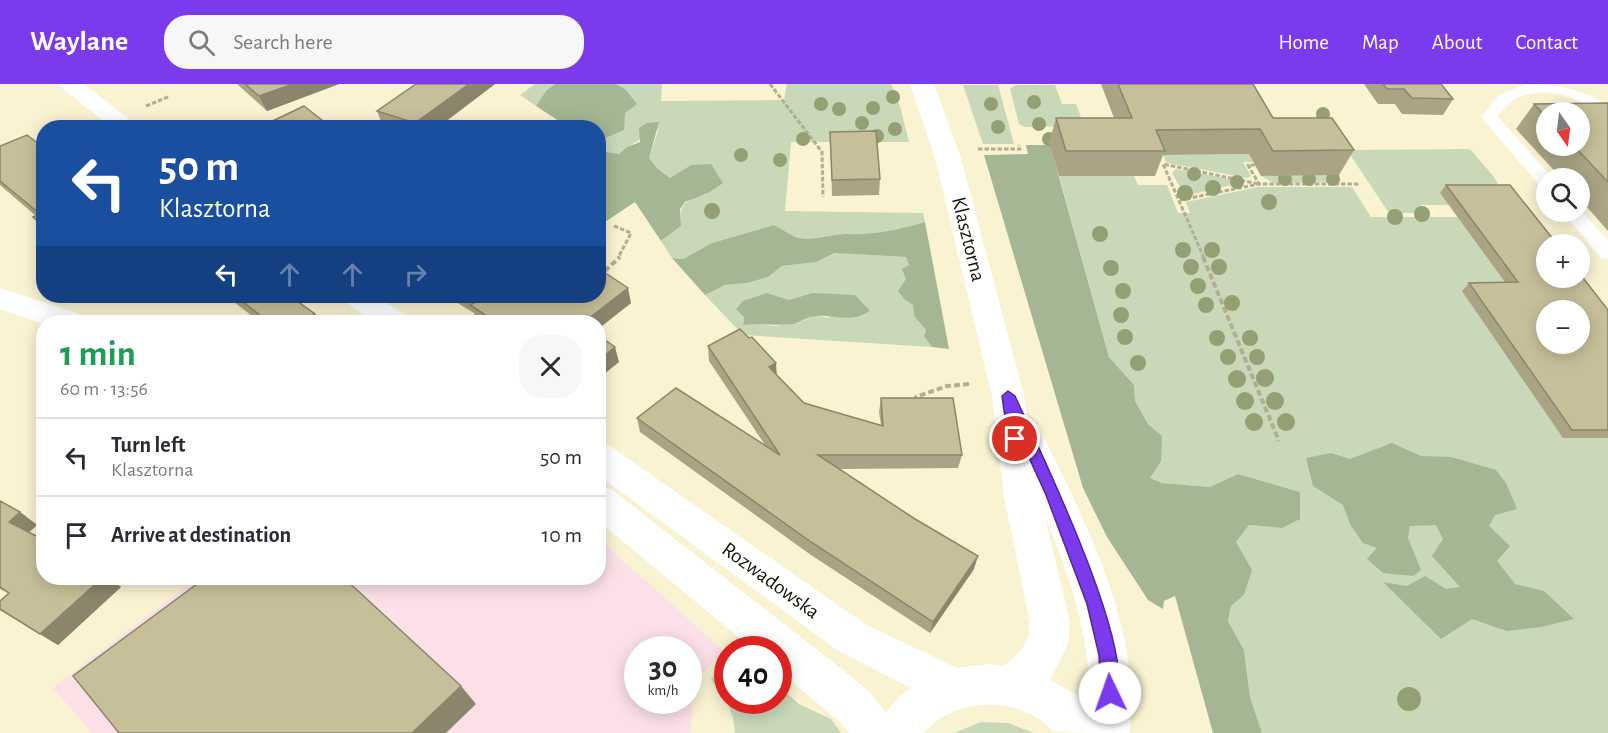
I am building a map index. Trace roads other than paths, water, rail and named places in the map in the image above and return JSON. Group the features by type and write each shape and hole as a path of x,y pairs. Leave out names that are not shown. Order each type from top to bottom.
{"street":[{"path":"69,84 117,120"},
{"name":"Klasztorna","path":"922,84 948,158 1008,396 1022,497 1050,623 1048,644 1036,666 1011,686"},
{"path":"0,298 49,315"},
{"path":"367,303 383,315"},
{"name":"Klasztorna","path":"1008,396 1053,495 1095,604 1108,655 1111,711 1109,733"},
{"name":"Rozwadowska","path":"606,462 851,638 910,669 953,688"},
{"name":"Rozwadowska","path":"606,506 827,683 856,708 875,733"},
{"path":"897,733 904,722 926,701 953,688 982,683 1011,686 1048,700 1080,724 1088,733"}],"lane":[{"path":"1536,170 1490,117 1496,102 1511,91 1530,85 1553,86 1575,93 1608,112"},
{"path":"1581,222 1608,253"}]}
